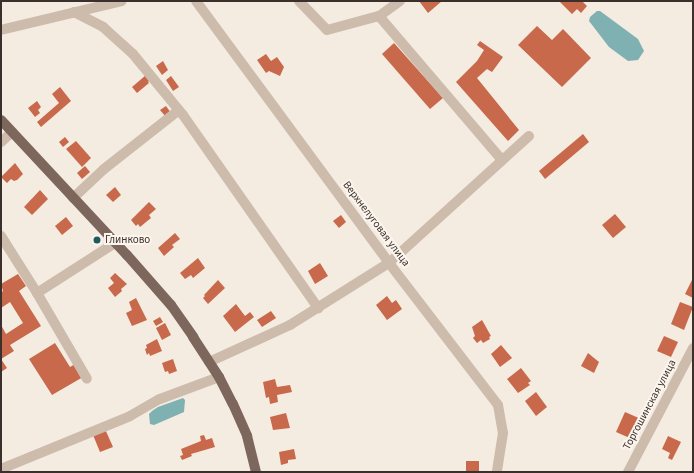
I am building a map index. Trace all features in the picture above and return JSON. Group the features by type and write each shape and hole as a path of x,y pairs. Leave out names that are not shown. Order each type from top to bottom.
{"main road":[{"path":"1,120 171,305 219,377 247,436 256,472"}],"street":[{"path":"1,30 122,1"},
{"name":"Верхнелуговая улица","path":"196,1 390,263 498,405 503,433 498,472"},
{"path":"299,1 327,30 380,16 400,1"},
{"path":"74,12 103,27 133,54 179,110 318,308"},
{"path":"380,16 502,160"},
{"path":"73,198 104,169 179,110"},
{"path":"1,142 12,132"},
{"path":"209,362 290,326 390,263 529,136"},
{"path":"1,236 37,293 87,379"},
{"path":"37,293 115,244"},
{"name":"Торгошинская улица","path":"628,472 693,348"},
{"path":"1,469 130,416 160,399 219,377"}],"water":[{"path":"597,11 600,11 638,39 644,51 638,60 628,61 609,47 589,21 590,17"},
{"path":"183,398 185,400 184,412 154,425 150,424 149,414 152,411 158,407"}],"building":[{"path":"419,1 442,1 428,13"},
{"path":"559,1 582,1 587,6 581,13 577,9 572,14"},
{"path":"537,26 552,40 563,29 591,58 562,87 518,45"},
{"path":"480,41 503,57 492,72 487,69 477,78 519,130 508,141 456,82 477,61 484,50 477,45"},
{"path":"394,43 443,98 430,109 382,54"},
{"path":"266,54 271,61 277,57 284,67 280,76 269,71 266,73 257,60"},
{"path":"163,61 168,70 162,75 156,66"},
{"path":"146,75 150,80 148,82 149,83 137,93 132,87"},
{"path":"171,76 179,87 173,91 166,80"},
{"path":"60,87 71,101 41,127 37,122 59,103 52,94"},
{"path":"37,101 41,107 38,110 40,113 35,117 28,108"},
{"path":"166,106 171,113 166,117 160,110"},
{"path":"583,134 589,142 545,179 539,171"},
{"path":"65,137 69,142 63,147 59,142"},
{"path":"76,141 91,158 82,167 66,149"},
{"path":"15,163 23,174 17,180 14,181 11,179 7,183 1,177"},
{"path":"85,166 90,172 82,179 77,173"},
{"path":"115,187 121,195 113,202 106,195"},
{"path":"40,190 48,199 32,215 24,207"},
{"path":"149,202 156,209 149,215 151,218 140,227 138,224 136,226 131,220"},
{"path":"615,214 626,227 613,238 602,225"},
{"path":"341,215 346,222 339,228 333,221"},
{"path":"66,217 73,226 62,235 55,226"},
{"path":"175,233 180,239 172,245 174,247 164,256 158,248"},
{"path":"198,258 205,268 193,278 191,275 185,279 180,273"},
{"path":"320,263 328,276 315,284 308,271"},
{"path":"115,273 127,284 115,297 108,288 114,283 110,278"},
{"path":"18,274 26,286 19,291 41,326 10,345 14,351 1,359 1,325 6,334 23,323 10,302 1,308 1,293 3,291 1,284"},
{"path":"693,278 693,298 685,294"},
{"path":"218,280 225,288 208,304 203,298 205,296 204,295"},
{"path":"387,296 392,303 396,300 402,309 387,320 376,305"},
{"path":"136,298 147,320 132,326 126,313 132,310 129,302"},
{"path":"680,302 693,307 684,330 671,324"},
{"path":"236,304 245,316 250,312 254,317 235,332 223,316"},
{"path":"271,311 276,318 262,327 257,320"},
{"path":"160,317 163,322 156,326 153,321"},
{"path":"482,320 491,336 489,337 490,339 483,343 481,340 477,343 473,338 475,336 472,327"},
{"path":"165,323 171,335 162,340 156,328"},
{"path":"664,336 678,342 671,357 657,351"},
{"path":"157,339 162,351 150,356 149,353 147,355 145,349 147,348 146,345"},
{"path":"55,343 70,367 75,364 83,377 52,395 29,359"},
{"path":"501,345 512,358 500,367 491,354"},
{"path":"588,353 599,362 594,373 581,366"},
{"path":"1,359 7,368 1,372"},
{"path":"173,359 177,371 169,374 168,371 165,372 162,363"},
{"path":"521,368 531,381 528,383 530,385 518,393 507,379"},
{"path":"275,379 277,387 290,385 292,392 277,395 278,402 270,404 269,397 266,398 263,382"},
{"path":"536,392 547,407 536,416 525,401"},
{"path":"625,412 641,419 632,439 616,432"},
{"path":"286,413 290,428 273,430 270,417"},
{"path":"105,429 113,447 100,452 93,435"},
{"path":"204,435 206,440 212,438 215,447 191,454 192,456 182,460 180,456 183,455 181,449 201,441 200,436"},
{"path":"668,436 681,442 672,460 668,458 670,453 662,449"},
{"path":"294,449 296,459 288,460 288,463 281,465 279,452"},
{"path":"466,461 479,461 479,472 466,472"}],"place":[{"name":"Глинково","path":"97,240"}]}
